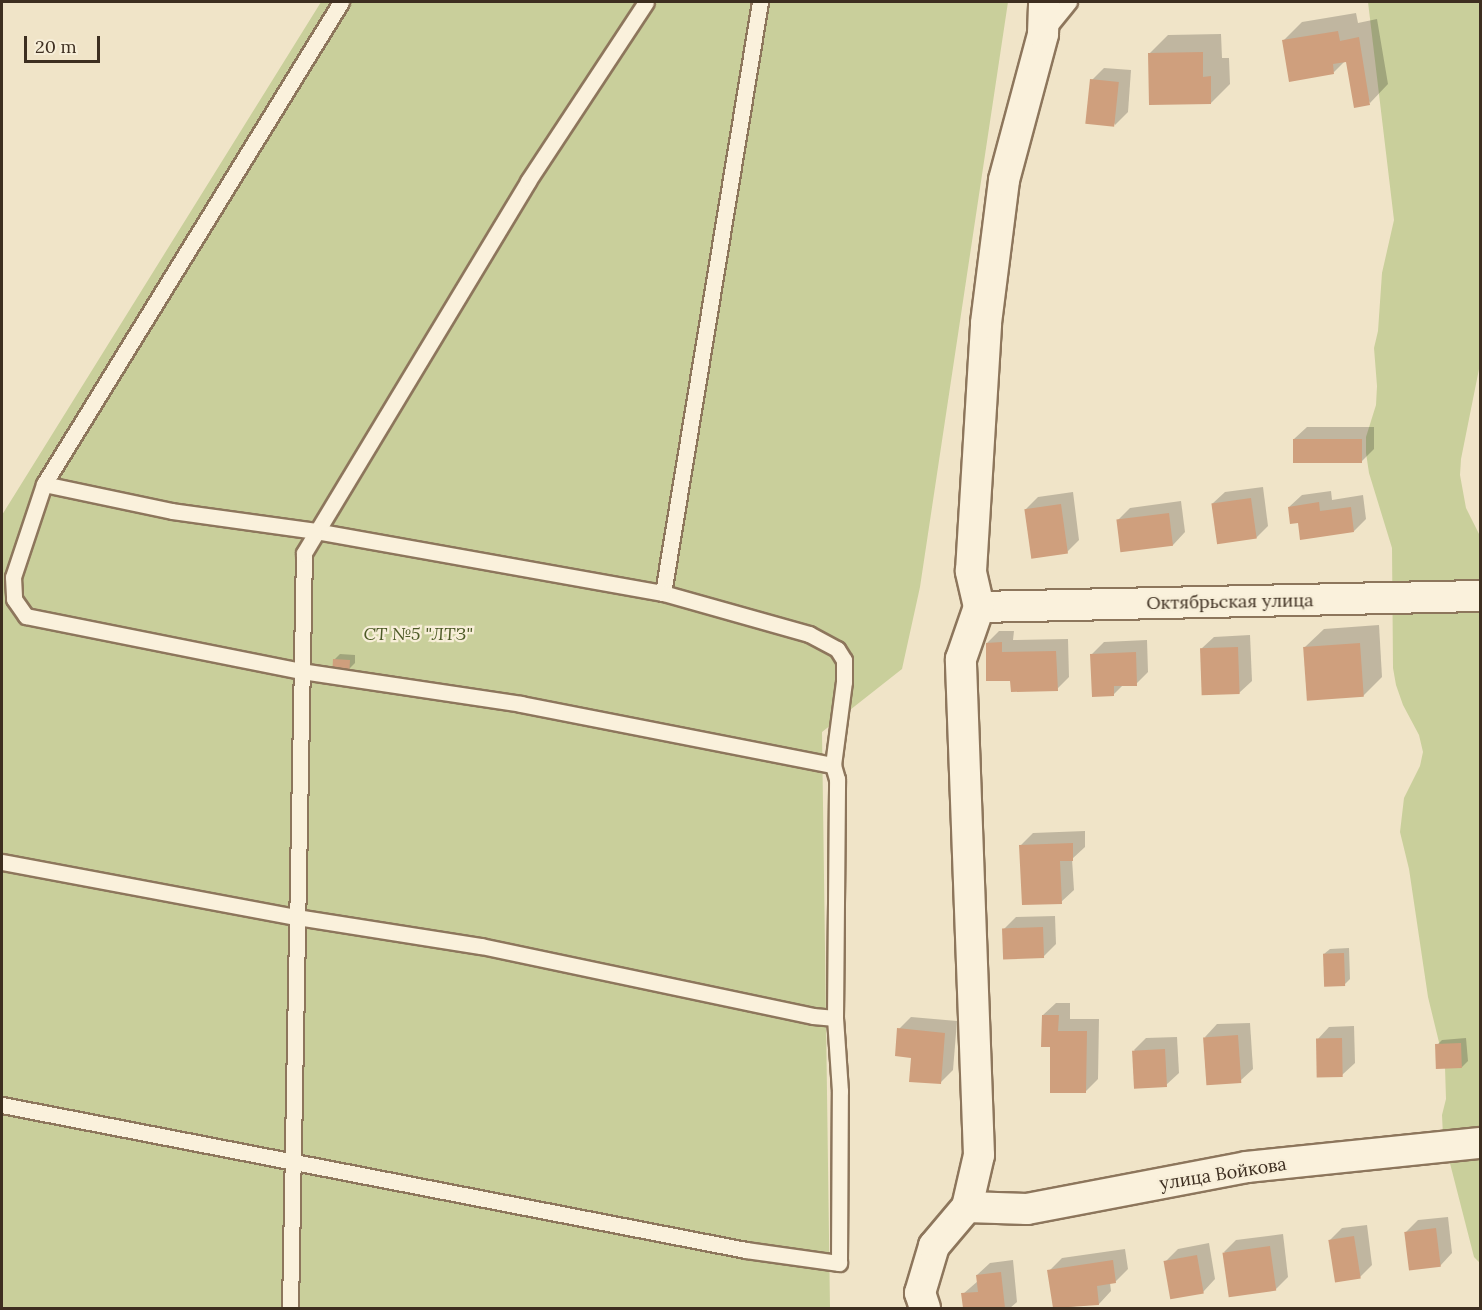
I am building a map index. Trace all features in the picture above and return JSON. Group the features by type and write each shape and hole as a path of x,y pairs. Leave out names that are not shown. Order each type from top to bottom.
{"street":[{"path":"925,1308 920,1293 934,1246 967,1207 979,1155 962,659 979,607 971,571 986,322 1004,180 1043,34 1044,2"},
{"name":"Октябрьская улица","path":"979,607 1480,596"},
{"name":"улица Войкова","path":"967,1207 1027,1209 1247,1167 1480,1143"}],"lane":[{"path":"341,2 44,484 13,578 14,599 26,616 301,671 521,704 832,765"},
{"path":"290,1308 304,553 315,531 528,181 646,2"},
{"path":"663,593 760,2"},
{"path":"1043,34 1069,2"},
{"path":"2,1105 746,1250 839,1263 840,1091 835,1018 837,779 832,765 844,682 844,660 837,649 809,634 663,593 315,531 172,511 44,484"},
{"path":"2,862 53,874 297,917 481,946 813,1016 835,1018"}],"green space":[{"name":"СТ №5 \"ЛТЗ\"","path":"321,2 1008,2 920,587 902,669 822,732 830,1308 2,1308 2,515"},
{"path":"1368,2 1480,2 1480,364 1461,459 1460,475 1466,508 1480,536 1480,1263 1474,1257 1443,1136 1442,1115 1446,1099 1445,1067 1428,997 1409,869 1400,832 1404,798 1420,766 1423,752 1419,735 1403,705 1396,685 1393,668 1392,548 1369,473 1366,453 1366,437 1376,405 1374,348 1378,331 1382,273 1394,220"}],"building":[{"path":"1338,31 1340,41 1359,37 1370,105 1354,108 1346,62 1333,64 1334,74 1289,82 1282,40"},
{"path":"1203,52 1203,77 1211,76 1211,104 1149,105 1148,53"},
{"path":"1090,79 1119,82 1114,127 1085,124"},
{"path":"1293,439 1362,439 1362,463 1293,463"},
{"path":"1251,498 1257,539 1217,544 1211,504"},
{"path":"1319,502 1320,511 1351,507 1354,532 1300,540 1298,523 1290,524 1288,507"},
{"path":"1061,504 1068,554 1031,559 1024,509"},
{"path":"1169,513 1173,546 1120,552 1116,519"},
{"path":"1002,642 1002,652 1056,651 1058,691 1011,692 1010,681 986,681 986,643"},
{"path":"1360,643 1364,697 1307,701 1303,647"},
{"path":"1238,647 1240,694 1202,695 1200,648"},
{"path":"1136,652 1137,686 1114,686 1114,696 1092,697 1090,654"},
{"path":"333,659 350,660 349,670 332,669"},
{"path":"1073,843 1073,861 1060,861 1062,904 1022,905 1019,845"},
{"path":"1043,927 1044,958 1003,959 1002,928"},
{"path":"1344,953 1345,986 1324,987 1323,954"},
{"path":"1042,1015 1059,1015 1058,1031 1087,1031 1086,1093 1050,1093 1050,1047 1041,1047"},
{"path":"897,1028 945,1033 941,1084 909,1082 911,1058 895,1056"},
{"path":"1238,1035 1241,1083 1206,1085 1203,1037"},
{"path":"1316,1038 1342,1038 1343,1077 1317,1077"},
{"path":"1461,1043 1462,1068 1436,1069 1435,1044"},
{"path":"1165,1049 1167,1087 1134,1089 1132,1051"},
{"path":"1436,1228 1441,1267 1409,1271 1404,1232"},
{"path":"1354,1236 1361,1278 1335,1283 1328,1240"},
{"path":"1270,1246 1276,1291 1229,1297 1222,1253"},
{"path":"1197,1255 1204,1293 1170,1299 1164,1261"},
{"path":"1113,1260 1116,1283 1097,1286 1099,1305 1053,1308 1047,1270"},
{"path":"1001,1272 1005,1308 963,1308 961,1293 978,1292 976,1275"}]}
